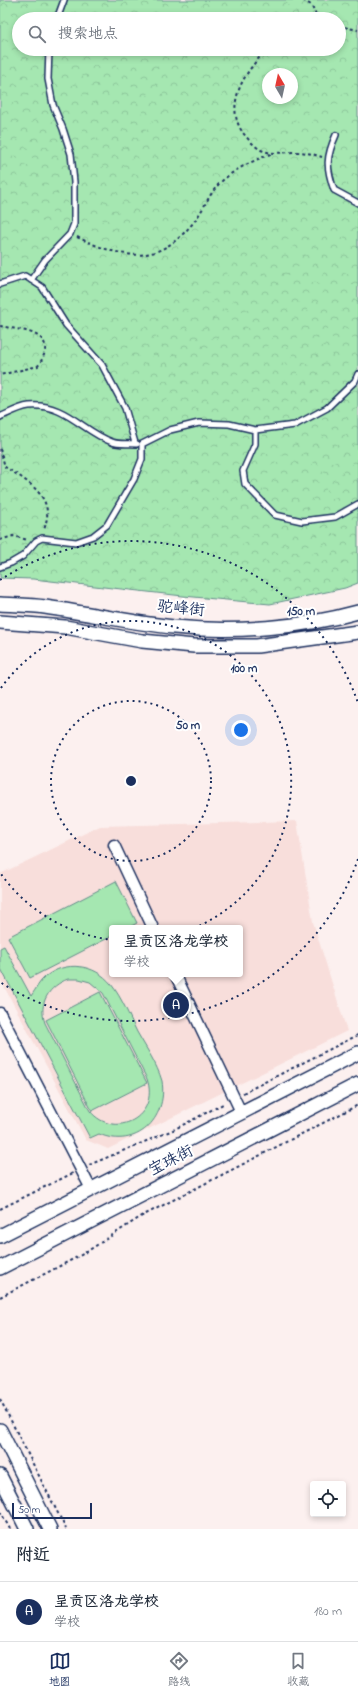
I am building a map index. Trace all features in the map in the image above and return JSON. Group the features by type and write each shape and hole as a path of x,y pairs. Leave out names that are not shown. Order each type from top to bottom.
{"main road":[{"name":"驼峰街","path":"0,604 44,607 174,627 226,629 300,624 327,620 358,612"},
{"path":"0,622 65,627 142,641 194,646 257,646 358,632"},
{"name":"宝珠街","path":"0,1236 358,1053"},
{"name":"宝珠街","path":"0,1268 358,1084"},
{"path":"0,1430 50,1529"},
{"path":"0,1476 27,1529"}],"street":[{"path":"114,845 152,925"},
{"path":"176,977 241,1112"},
{"path":"0,1013 2,1024 91,1189"}],"lane":[{"path":"60,12 64,0"},
{"path":"31,280 45,260 70,234 74,224 74,182 70,154 63,129 53,105 48,79 49,56"},
{"path":"336,135 329,150 328,173 334,190 358,203"},
{"path":"0,284 25,276 42,287 66,325 102,365 125,408 135,444"},
{"path":"0,417 27,406 47,406 66,413 86,428 114,443 142,444 170,430 200,423 229,424 255,430 295,425 327,408 355,381 358,374"},
{"path":"255,430 255,444 243,471 245,484 275,515 302,521 335,516 358,504"},
{"path":"0,567 23,556 36,541 42,538 76,542 93,536 107,525 134,479 142,458 142,444"}],"path":[{"path":"303,0 311,5 314,12"},
{"path":"346,27 358,30"},
{"path":"260,56 254,61 242,83 236,101 235,115 240,127 249,141 261,150 273,153 311,153 328,159"},
{"path":"70,234 121,254 134,256 149,255 164,249 182,235 194,222 207,199 218,185 229,175 249,162 273,153"},
{"path":"0,326 30,332 42,338 46,348 45,356 38,366 0,374"},
{"path":"0,448 5,467 24,480 42,496 47,512 42,538"},
{"path":"0,540 13,536 36,541"},
{"path":"0,1209 81,1169 173,1130 358,1034"},
{"path":"0,1297 83,1254 142,1216 358,1104"},
{"path":"0,1400 66,1529"},
{"path":"0,1510 10,1529"}],"shaded area":[{"path":"297,821 313,922 347,1031 108,1149 86,1140 0,979 0,874 100,826"}],"green space":[{"path":"0,0 358,0 358,583 345,588 270,604 33,579 0,578"},
{"path":"116,881 137,923 133,925 109,925 109,938 30,978 8,937"},
{"path":"4,946 31,996 39,983 45,977 62,968 70,966 97,972 111,984 122,1001 154,1062 162,1081 163,1095 160,1108 147,1128 137,1134 125,1138 113,1138 99,1134 90,1138 0,967 0,948","holes":["68,979 79,979 90,982 103,993 147,1079 149,1092 147,1104 141,1113 133,1120 122,1124 111,1124 100,1120 90,1111 45,1023 43,1009 47,996 55,986 61,982"]},
{"path":"100,992 147,1083 92,1111 46,1020"}],"place":[{"name":"呈贡区洛龙学校","path":"176,1005"}]}
